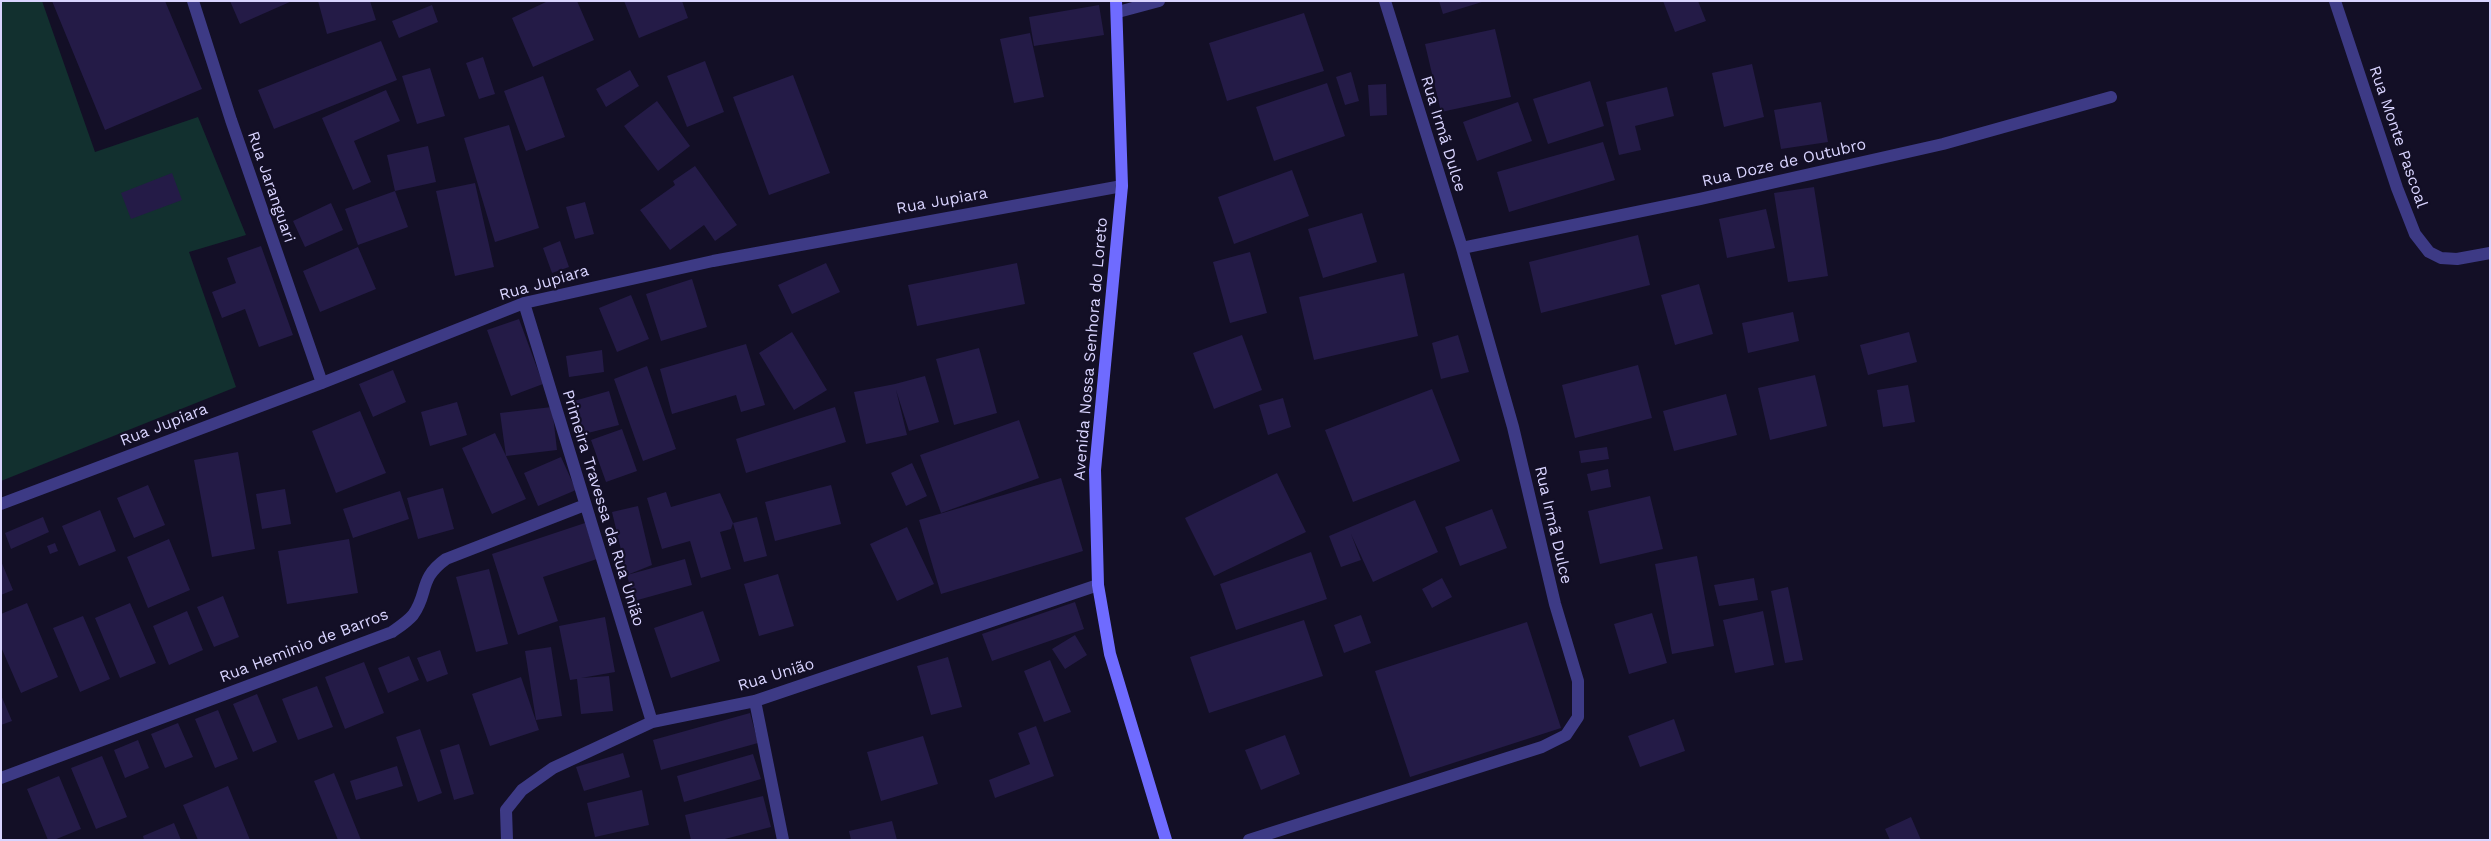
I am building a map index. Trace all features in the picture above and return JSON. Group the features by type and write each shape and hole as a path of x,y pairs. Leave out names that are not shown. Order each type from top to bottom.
{"street":[{"name":"Rua Jaranguari","path":"193,1 231,120 322,383"},
{"path":"1117,7 1159,1"},
{"name":"Rua Irmã Dulce","path":"1249,840 1542,747 1566,734 1578,717 1578,681 1555,604 1513,427 1462,248 1385,1"},
{"name":"Rua Monte Pascoal","path":"2335,1 2397,188 2415,234 2429,252 2441,258 2457,259 2490,253"},
{"name":"Avenida Nossa Senhora do Loreto","path":"1117,7 1122,186 1094,470 1098,585 1110,654 1166,840"},
{"name":"Rua Doze de Outubro","path":"1462,248 1700,199 1943,144 2111,97"},
{"name":"Rua Jupiara","path":"1,504 322,383 524,303 713,260 1122,186"},
{"name":"Primeira Travessa da Rua União","path":"524,303 652,722"},
{"name":"Rua Heminio de Barros","path":"1,778 392,632 412,615 427,578 446,559 585,505"},
{"name":"Rua União","path":"507,840 506,810 522,790 553,768 652,722 755,701 1098,585"},
{"path":"755,701 783,840"}],"green space":[{"path":"1,1 42,1 95,152 198,117 246,235 189,252 236,387 1,481"}],"building":[{"path":"52,1 165,1 202,89 105,130"},
{"path":"230,1 292,1 240,24"},
{"path":"318,1 370,1 376,20 327,34"},
{"path":"548,1 577,1 594,40 533,67 512,18"},
{"path":"624,1 682,1 688,18 639,38"},
{"path":"1439,1 1482,1 1482,2 1443,14"},
{"path":"1663,1 1698,1 1706,21 1675,32"},
{"path":"432,5 438,22 399,38 392,21"},
{"path":"1099,5 1104,35 1034,46 1029,17"},
{"path":"1304,13 1324,71 1227,101 1209,43"},
{"path":"1495,29 1511,97 1441,112 1425,44"},
{"path":"1030,33 1044,97 1014,103 1000,39"},
{"path":"381,41 397,80 274,129 258,90"},
{"path":"483,57 495,94 479,99 466,63"},
{"path":"705,61 724,112 687,127 667,76"},
{"path":"1752,64 1764,117 1724,127 1712,73"},
{"path":"430,68 445,116 417,124 402,76"},
{"path":"630,70 639,86 606,107 596,89"},
{"path":"1351,72 1359,101 1345,105 1336,77"},
{"path":"793,75 830,173 769,195 733,97"},
{"path":"543,76 565,137 526,151 504,91"},
{"path":"1590,81 1604,126 1548,144 1533,99"},
{"path":"1327,83 1345,136 1274,161 1256,107"},
{"path":"1386,84 1387,115 1370,116 1368,85"},
{"path":"1667,87 1674,116 1635,126 1641,150 1619,155 1606,102"},
{"path":"386,90 400,121 354,141 371,182 353,190 322,118"},
{"path":"657,101 690,146 658,171 624,126"},
{"path":"1518,102 1532,141 1477,161 1463,122"},
{"path":"1821,102 1828,142 1781,149 1774,110"},
{"path":"509,125 539,228 495,242 464,138"},
{"path":"1603,142 1615,180 1509,212 1497,172"},
{"path":"428,146 436,182 395,191 387,155"},
{"path":"695,166 737,225 715,241 704,225 670,250 640,210 675,185 673,181"},
{"path":"1292,170 1309,216 1234,244 1218,197"},
{"path":"172,173 182,200 131,219 121,193"},
{"path":"475,183 494,267 455,276 436,191"},
{"path":"1814,187 1828,276 1788,282 1774,193"},
{"path":"395,191 408,227 358,245 345,209"},
{"path":"585,202 594,234 575,239 566,207"},
{"path":"331,203 343,230 305,247 293,221"},
{"path":"1766,209 1775,248 1727,258 1719,219"},
{"path":"1362,213 1377,262 1323,278 1308,229"},
{"path":"1638,235 1650,285 1541,313 1529,262"},
{"path":"560,241 569,267 552,273 543,248"},
{"path":"261,246 293,335 259,347 245,309 222,318 212,292 236,283 227,258"},
{"path":"358,247 376,289 320,312 303,271"},
{"path":"1250,252 1267,313 1230,323 1213,262"},
{"path":"826,263 840,292 792,314 778,285"},
{"path":"1017,263 1025,304 917,326 908,285"},
{"path":"1404,273 1418,336 1314,360 1299,297"},
{"path":"692,279 707,327 661,341 646,294"},
{"path":"1699,284 1713,334 1675,345 1661,295"},
{"path":"631,295 649,339 617,352 599,308"},
{"path":"1793,312 1799,341 1748,353 1742,323"},
{"path":"519,319 543,384 511,396 487,330"},
{"path":"792,332 827,390 794,410 759,353"},
{"path":"1909,332 1917,362 1868,375 1860,345"},
{"path":"1242,335 1262,390 1214,409 1193,353"},
{"path":"1458,335 1469,372 1441,379 1432,343"},
{"path":"746,344 765,405 741,412 736,395 672,414 660,369"},
{"path":"979,348 997,413 954,425 936,359"},
{"path":"602,350 604,372 569,377 566,356"},
{"path":"1638,365 1652,418 1575,438 1562,385"},
{"path":"647,366 676,449 643,461 614,379"},
{"path":"393,370 406,402 373,417 359,384"},
{"path":"1815,375 1827,426 1770,440 1758,388"},
{"path":"925,376 939,422 909,431 896,390 907,435 866,444 854,392"},
{"path":"1908,385 1915,422 1883,427 1877,390"},
{"path":"1432,389 1460,461 1353,502 1325,430"},
{"path":"609,391 619,425 584,434 574,401"},
{"path":"1726,394 1737,435 1674,451 1663,411"},
{"path":"1283,398 1291,427 1268,435 1259,405"},
{"path":"457,402 467,435 430,446 421,412"},
{"path":"552,407 557,450 506,456 500,413"},
{"path":"835,407 846,442 746,473 736,439"},
{"path":"360,411 386,473 336,493 312,431"},
{"path":"1019,420 1039,478 941,513 920,455"},
{"path":"622,429 637,471 606,482 591,440"},
{"path":"495,433 526,499 492,514 462,448"},
{"path":"1607,447 1609,459 1581,463 1579,451"},
{"path":"238,452 255,549 212,557 194,460"},
{"path":"561,457 576,490 538,506 524,473"},
{"path":"912,463 927,496 906,506 891,473"},
{"path":"1608,469 1611,487 1591,491 1587,474"},
{"path":"1277,473 1306,532 1214,576 1185,518"},
{"path":"1061,478 1083,551 941,594 919,520"},
{"path":"148,485 165,525 134,538 117,498"},
{"path":"831,485 841,524 775,541 765,502"},
{"path":"443,488 454,529 418,539 407,498"},
{"path":"285,489 291,524 262,529 256,494"},
{"path":"400,491 409,519 353,538 343,509"},
{"path":"666,492 671,507 720,493 733,523 731,529 720,532 731,569 701,578 690,541 662,549 647,498"},
{"path":"1650,496 1663,549 1600,564 1588,511"},
{"path":"1415,500 1438,552 1373,582 1351,534 1361,560 1341,567 1329,536"},
{"path":"638,506 652,565 627,575 612,512"},
{"path":"1492,509 1507,548 1460,566 1445,527"},
{"path":"100,510 116,551 79,566 62,526"},
{"path":"43,517 49,532 11,549 5,533"},
{"path":"757,517 767,556 744,562 733,523"},
{"path":"585,523 597,559 543,577 558,621 518,635 492,554"},
{"path":"907,527 934,584 897,601 870,544"},
{"path":"169,539 190,590 148,608 127,557"},
{"path":"349,539 358,593 287,604 278,551"},
{"path":"55,543 58,551 50,554 47,546"},
{"path":"1311,552 1327,599 1236,630 1220,584"},
{"path":"1697,556 1714,646 1672,654 1655,564"},
{"path":"685,559 692,585 634,601 627,575"},
{"path":"1,561 13,590 1,595"},
{"path":"489,569 508,644 476,652 456,577"},
{"path":"778,574 794,626 759,636 744,584"},
{"path":"1442,578 1452,597 1432,608 1422,589"},
{"path":"1754,578 1758,600 1719,606 1714,585"},
{"path":"1788,587 1803,660 1785,663 1771,591"},
{"path":"223,596 239,637 214,647 197,607"},
{"path":"1075,602 1084,629 992,661 982,634"},
{"path":"27,603 58,677 21,693 1,647 1,614"},
{"path":"130,603 156,663 120,678 95,618"},
{"path":"187,611 203,650 169,665 153,626"},
{"path":"703,611 720,661 671,678 654,628"},
{"path":"1763,611 1774,665 1735,673 1723,620"},
{"path":"1652,613 1667,663 1629,674 1614,624"},
{"path":"1361,615 1371,643 1344,653 1334,625"},
{"path":"83,616 110,679 80,692 53,628"},
{"path":"605,617 615,672 581,678 609,676 613,711 581,714 577,679 570,680 559,626"},
{"path":"1304,620 1323,676 1209,713 1190,657"},
{"path":"1527,622 1561,728 1410,777 1375,671"},
{"path":"1075,635 1087,655 1065,669 1052,649"},
{"path":"551,647 562,716 536,720 525,651"},
{"path":"440,650 448,674 427,682 417,658"},
{"path":"409,656 419,680 388,693 378,668"},
{"path":"948,657 962,707 931,715 917,666"},
{"path":"1050,660 1071,712 1044,722 1024,671"},
{"path":"364,662 384,713 345,729 325,677"},
{"path":"521,677 539,730 490,746 472,694"},
{"path":"317,686 333,727 298,740 282,699"},
{"path":"257,694 277,742 253,752 233,704"},
{"path":"1,695 12,721 1,725"},
{"path":"218,710 238,759 215,768 195,719"},
{"path":"750,713 758,743 661,770 653,740"},
{"path":"1674,719 1685,751 1640,767 1628,736"},
{"path":"178,723 193,757 165,768 151,734"},
{"path":"1036,726 1054,776 995,798 989,780 1030,764 1018,733"},
{"path":"420,729 442,793 418,802 396,737"},
{"path":"1285,735 1300,774 1261,790 1245,750"},
{"path":"923,736 938,784 881,801 867,752"},
{"path":"138,740 149,768 125,778 114,750"},
{"path":"459,744 474,794 454,800 440,750"},
{"path":"623,753 630,777 584,791 576,767"},
{"path":"753,754 761,779 684,802 677,776"},
{"path":"102,756 127,817 96,829 71,768"},
{"path":"397,766 403,786 356,800 350,781"},
{"path":"334,773 361,840 338,840 314,781"},
{"path":"59,776 81,829 54,840 48,840 27,789"},
{"path":"228,786 250,840 198,840 183,805"},
{"path":"642,790 649,825 595,837 587,803"},
{"path":"763,796 771,827 721,840 691,840 685,815"},
{"path":"1911,817 1921,840 1890,840 1885,829"},
{"path":"892,821 897,840 851,840 849,831"},
{"path":"174,823 181,840 144,840 143,836"}]}
